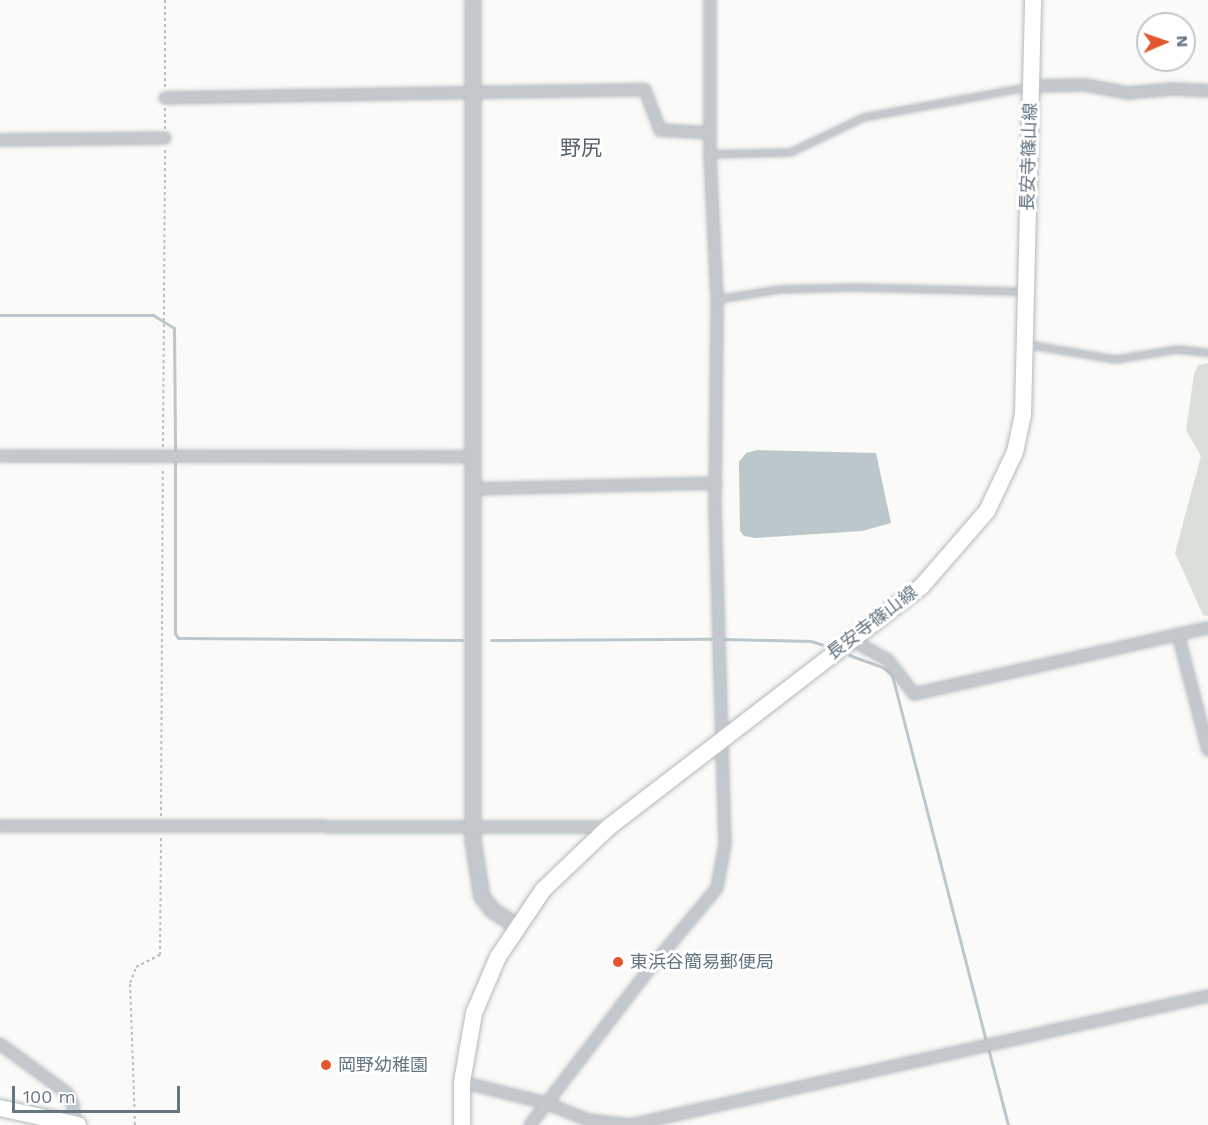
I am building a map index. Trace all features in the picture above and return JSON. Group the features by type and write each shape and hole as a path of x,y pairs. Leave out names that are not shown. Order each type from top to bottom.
{"main road":[{"name":"長安寺篠山線","path":"462,1125 462,1082 474,1013 498,957 543,890 609,827 921,586 987,511 1014,452 1023,414 1033,0"},
{"path":"0,1108 76,1125"}],"street":[{"path":"473,0 475,457 473,828 476,873 482,897 492,910 517,926"},
{"path":"530,1125 717,888 724,844 716,483 717,299 710,154 711,0"},
{"path":"1031,86 1085,85 1128,93 1173,89 1208,91"},
{"path":"165,98 645,90 660,130 710,133"},
{"path":"0,140 165,138"},
{"path":"0,456 475,457"},
{"path":"475,489 716,483"},
{"path":"850,639 888,660 914,694 1208,628"},
{"path":"1178,634 1208,750"},
{"path":"0,826 609,827"},
{"path":"462,1082 546,1103 588,1120 630,1125 1208,996"},
{"path":"0,1044 67,1093 73,1105 76,1125"}],"lane":[{"path":"710,154 790,152 863,117 1031,86"},
{"path":"717,299 779,289 854,287 1025,291"},
{"path":"1025,344 1115,359 1177,349 1208,352"}],"path":[{"path":"135,1125 130,983 136,967 160,955 162,946 165,0"}],"shaded area":[{"path":"1208,363 1208,616 1203,615 1175,553 1201,456 1186,430 1194,374 1198,365"},
{"path":"757,450 876,453 891,523 862,531 755,538 744,536 740,531 739,462 746,453"}],"waterway":[{"path":"0,315 153,315 174,328 175,453"},
{"path":"175,460 175,633 178,638 462,640"},
{"path":"491,640 711,639"},
{"path":"724,639 811,641 826,646"},
{"path":"849,655 884,668 892,675 986,1042"},
{"path":"988,1048 1008,1125"}],"place":[{"name":"東浜谷簡易郵便局","path":"618,962"},
{"name":"岡野幼稚園","path":"326,1065"}],"district":[{"name":"野尻","path":"581,148"}]}
